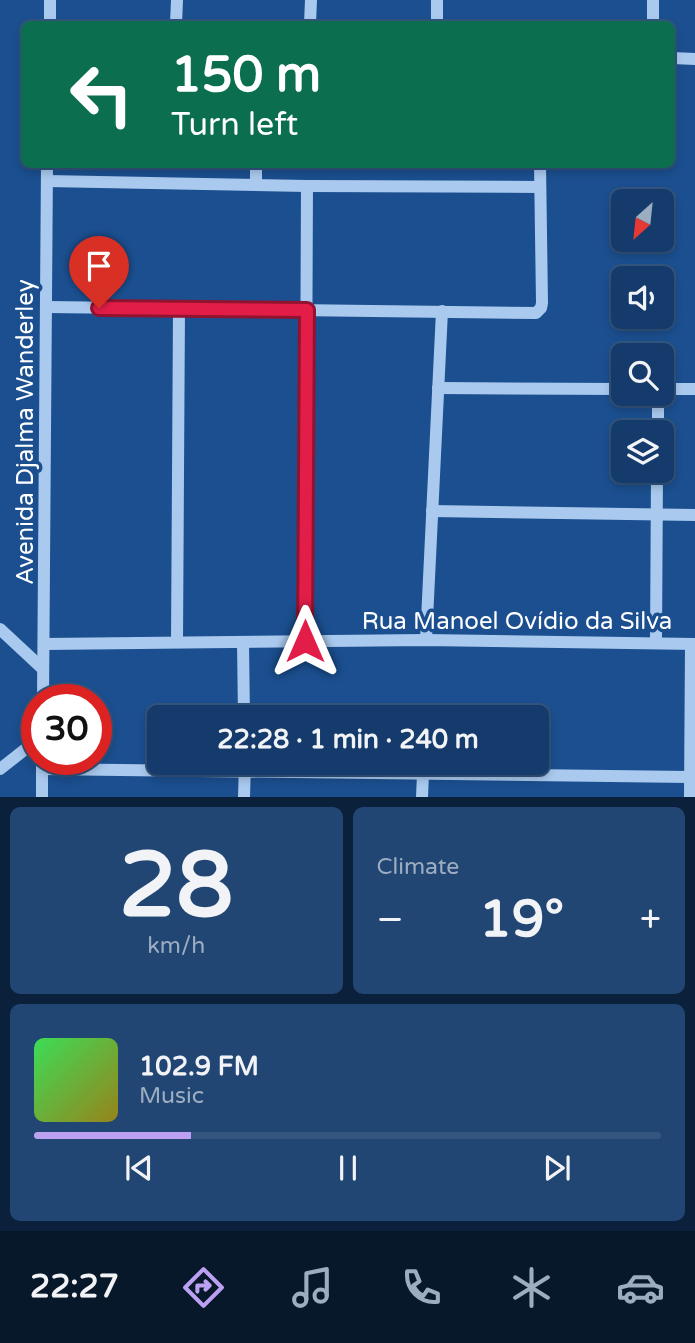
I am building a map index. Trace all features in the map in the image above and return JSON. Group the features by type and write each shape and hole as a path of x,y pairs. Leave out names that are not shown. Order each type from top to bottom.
{"street":[{"path":"50,0 50,21"},
{"path":"176,21 177,0"},
{"path":"310,21 311,0"},
{"path":"437,0 437,21"},
{"path":"653,0 653,21"},
{"path":"675,58 695,59"},
{"name":"Avenida Djalma Wanderley","path":"43,684 47,168"},
{"path":"256,168 256,184"},
{"path":"46,307 532,313 539,310 542,303 540,168"},
{"path":"47,181 540,187"},
{"path":"305,641 307,186"},
{"path":"177,642 179,309"},
{"path":"426,640 442,312"},
{"path":"438,388 611,388"},
{"path":"674,389 695,389"},
{"path":"656,643 657,483"},
{"path":"432,511 695,515"},
{"path":"0,629 43,669"},
{"name":"Rua Manoel Ovídio da Silva","path":"44,644 426,640 693,644"},
{"path":"243,642 244,705"},
{"path":"690,797 693,644"},
{"path":"0,769 21,753"},
{"path":"112,765 147,766"},
{"path":"42,775 42,797"},
{"path":"244,797 245,775"},
{"path":"422,797 423,775"},
{"path":"512,775 690,777"}],"route":[{"path":"99,308 307,310 305,641"}]}
